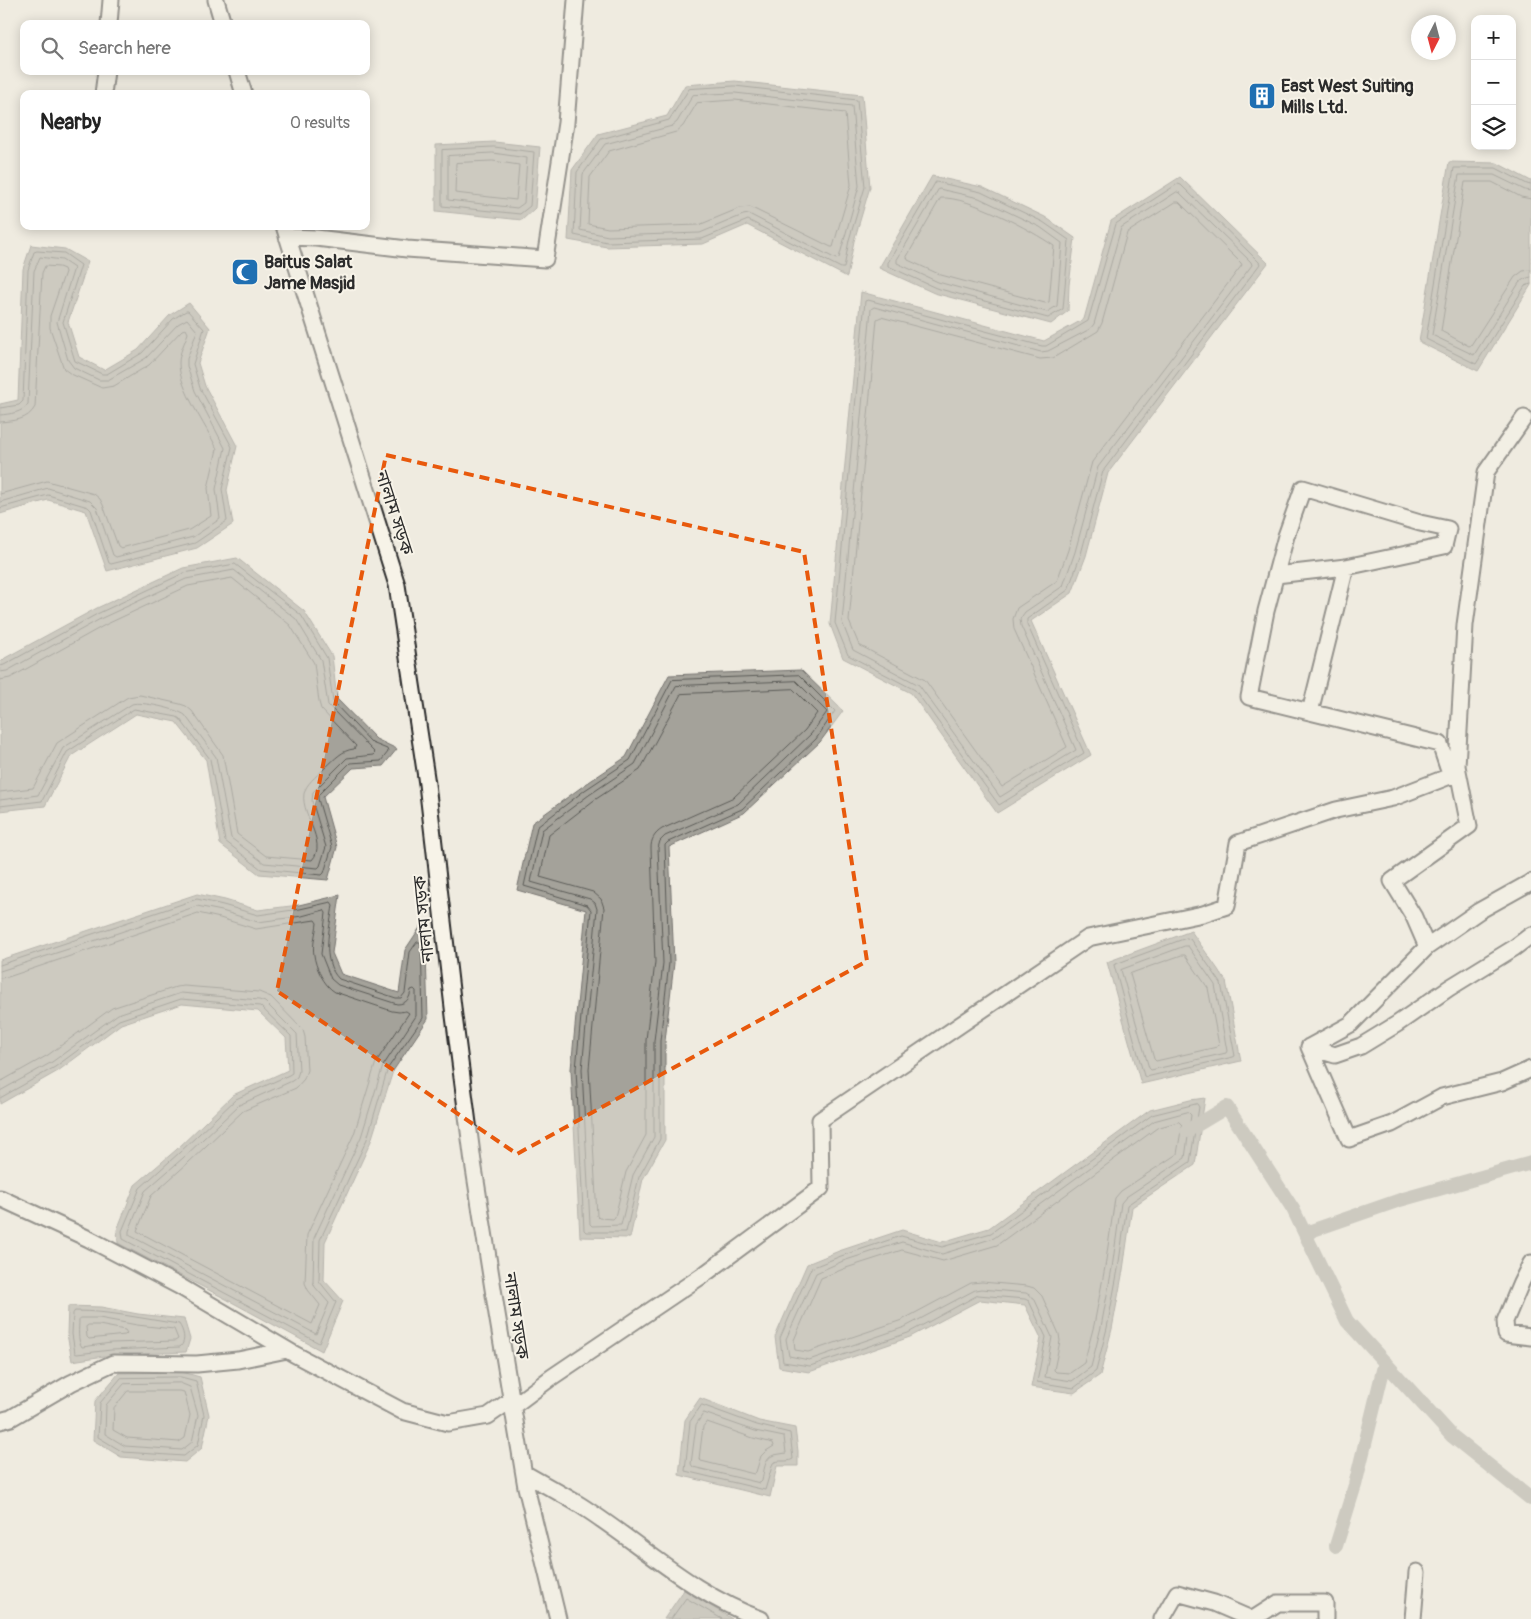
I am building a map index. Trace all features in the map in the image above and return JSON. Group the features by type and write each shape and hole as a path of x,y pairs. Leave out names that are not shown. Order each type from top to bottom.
{"street":[{"path":"109,20 111,0"},
{"path":"216,0 222,20"},
{"path":"286,232 316,238 407,249 545,259 566,123 576,0"},
{"path":"104,90 105,75"},
{"path":"238,75 243,90"},
{"name":"নালাম সড়ক","path":"286,232 399,595 426,784 472,1152 511,1403 534,1522 558,1619"},
{"path":"1427,946 1414,917 1392,881 1469,826 1458,769 1465,624 1486,472 1524,418"},
{"path":"1276,575 1346,567 1444,546 1448,529 1420,523 1303,488 1286,536 1266,611 1249,697 1440,744 1448,768 1458,769"},
{"path":"1310,712 1346,567"},
{"path":"0,1198 89,1239 179,1286 287,1350 402,1411 448,1423 488,1416 552,1377 706,1273 821,1188 820,1120 1088,938 1203,914 1227,906 1238,843 1336,810 1393,798 1458,769"},
{"path":"1309,1047 1351,1024 1427,946 1479,911 1531,882"},
{"path":"1309,1047 1335,1056 1361,1046 1448,988 1514,948 1531,935"},
{"path":"1309,1047 1349,1139 1392,1124 1442,1097 1502,1082 1531,1069"},
{"path":"1531,1263 1520,1283 1505,1321 1506,1334 1531,1337"},
{"path":"0,1421 11,1418 71,1383 113,1363 206,1363 238,1360 287,1350"},
{"path":"524,1473 580,1506 694,1585 745,1613 761,1619"},
{"path":"1413,1619 1417,1572"},
{"path":"1162,1619 1177,1593 1214,1602 1252,1619 1278,1603 1325,1603 1325,1619"}],"highlighted area":[{"path":"386,455 804,552 867,961 517,1154 277,991"}],"water":[{"path":"735,81 862,95 870,187 854,241 847,277 747,225 703,244 607,247 568,240 572,170 598,134 667,116 685,85"},
{"path":"494,142 540,147 535,208 522,220 436,211 436,145"},
{"path":"1449,162 1497,163 1531,181 1531,285 1478,371 1419,342"},
{"path":"932,176 982,187 1045,217 1075,238 1068,311 1051,324 934,293 879,268"},
{"path":"1180,177 1268,263 1108,473 1086,556 1072,593 1031,621 1091,755 997,813 911,693 843,658 830,624 861,292 1044,341 1084,319 1111,221"},
{"path":"31,245 65,249 88,262 68,322 79,357 104,370 138,350 170,315 189,303 210,328 198,363 205,386 237,446 227,490 233,524 197,548 107,571 86,511 48,500 0,514 0,404 18,400 23,269"},
{"path":"237,558 304,611 332,656 337,699 376,739 397,749 383,766 353,768 323,797 337,847 328,880 259,874 220,844 206,760 176,722 136,714 71,756 45,806 0,811 0,663 5,658 97,608 183,568"},
{"path":"801,670 843,711 820,742 744,813 669,847 674,963 665,1041 665,1140 643,1179 630,1238 580,1237 571,1069 586,910 517,890 532,823 626,757 669,675"},
{"path":"197,894 258,910 299,905 340,895 332,953 341,974 399,993 405,950 425,920 428,1019 393,1071 371,1141 325,1242 324,1280 343,1301 322,1351 118,1243 117,1230 135,1185 176,1150 233,1095 288,1070 286,1038 258,1011 182,1004 121,1024 58,1071 0,1104 0,960"},
{"path":"1191,931 1226,981 1241,1061 1141,1084 1107,962"},
{"path":"1205,1098 1195,1165 1132,1207 1112,1329 1100,1375 1074,1393 1031,1387 1041,1338 1025,1305 980,1300 910,1337 809,1372 779,1367 775,1337 807,1264 902,1230 942,1242 989,1228 1150,1110"},
{"path":"68,1306 101,1307 138,1314 184,1319 190,1339 186,1352 111,1355 72,1361 67,1334"},
{"path":"182,1372 200,1377 209,1415 202,1448 185,1462 121,1457 93,1440 95,1401 119,1373"},
{"path":"700,1398 759,1421 795,1428 798,1466 777,1466 770,1497 679,1475 685,1420"},
{"path":"684,1590 732,1619 664,1619"}],"waterway":[{"path":"1187,1131 1227,1107 1293,1209 1347,1321 1452,1436 1531,1499"},
{"path":"1305,1233 1400,1200 1531,1163"},
{"path":"1336,1546 1355,1485 1385,1362"}],"place":[{"name":"East West Suiting Mills Ltd.","path":"1262,96"},
{"name":"Baitus Salat Jame Masjid","path":"245,272"}]}
